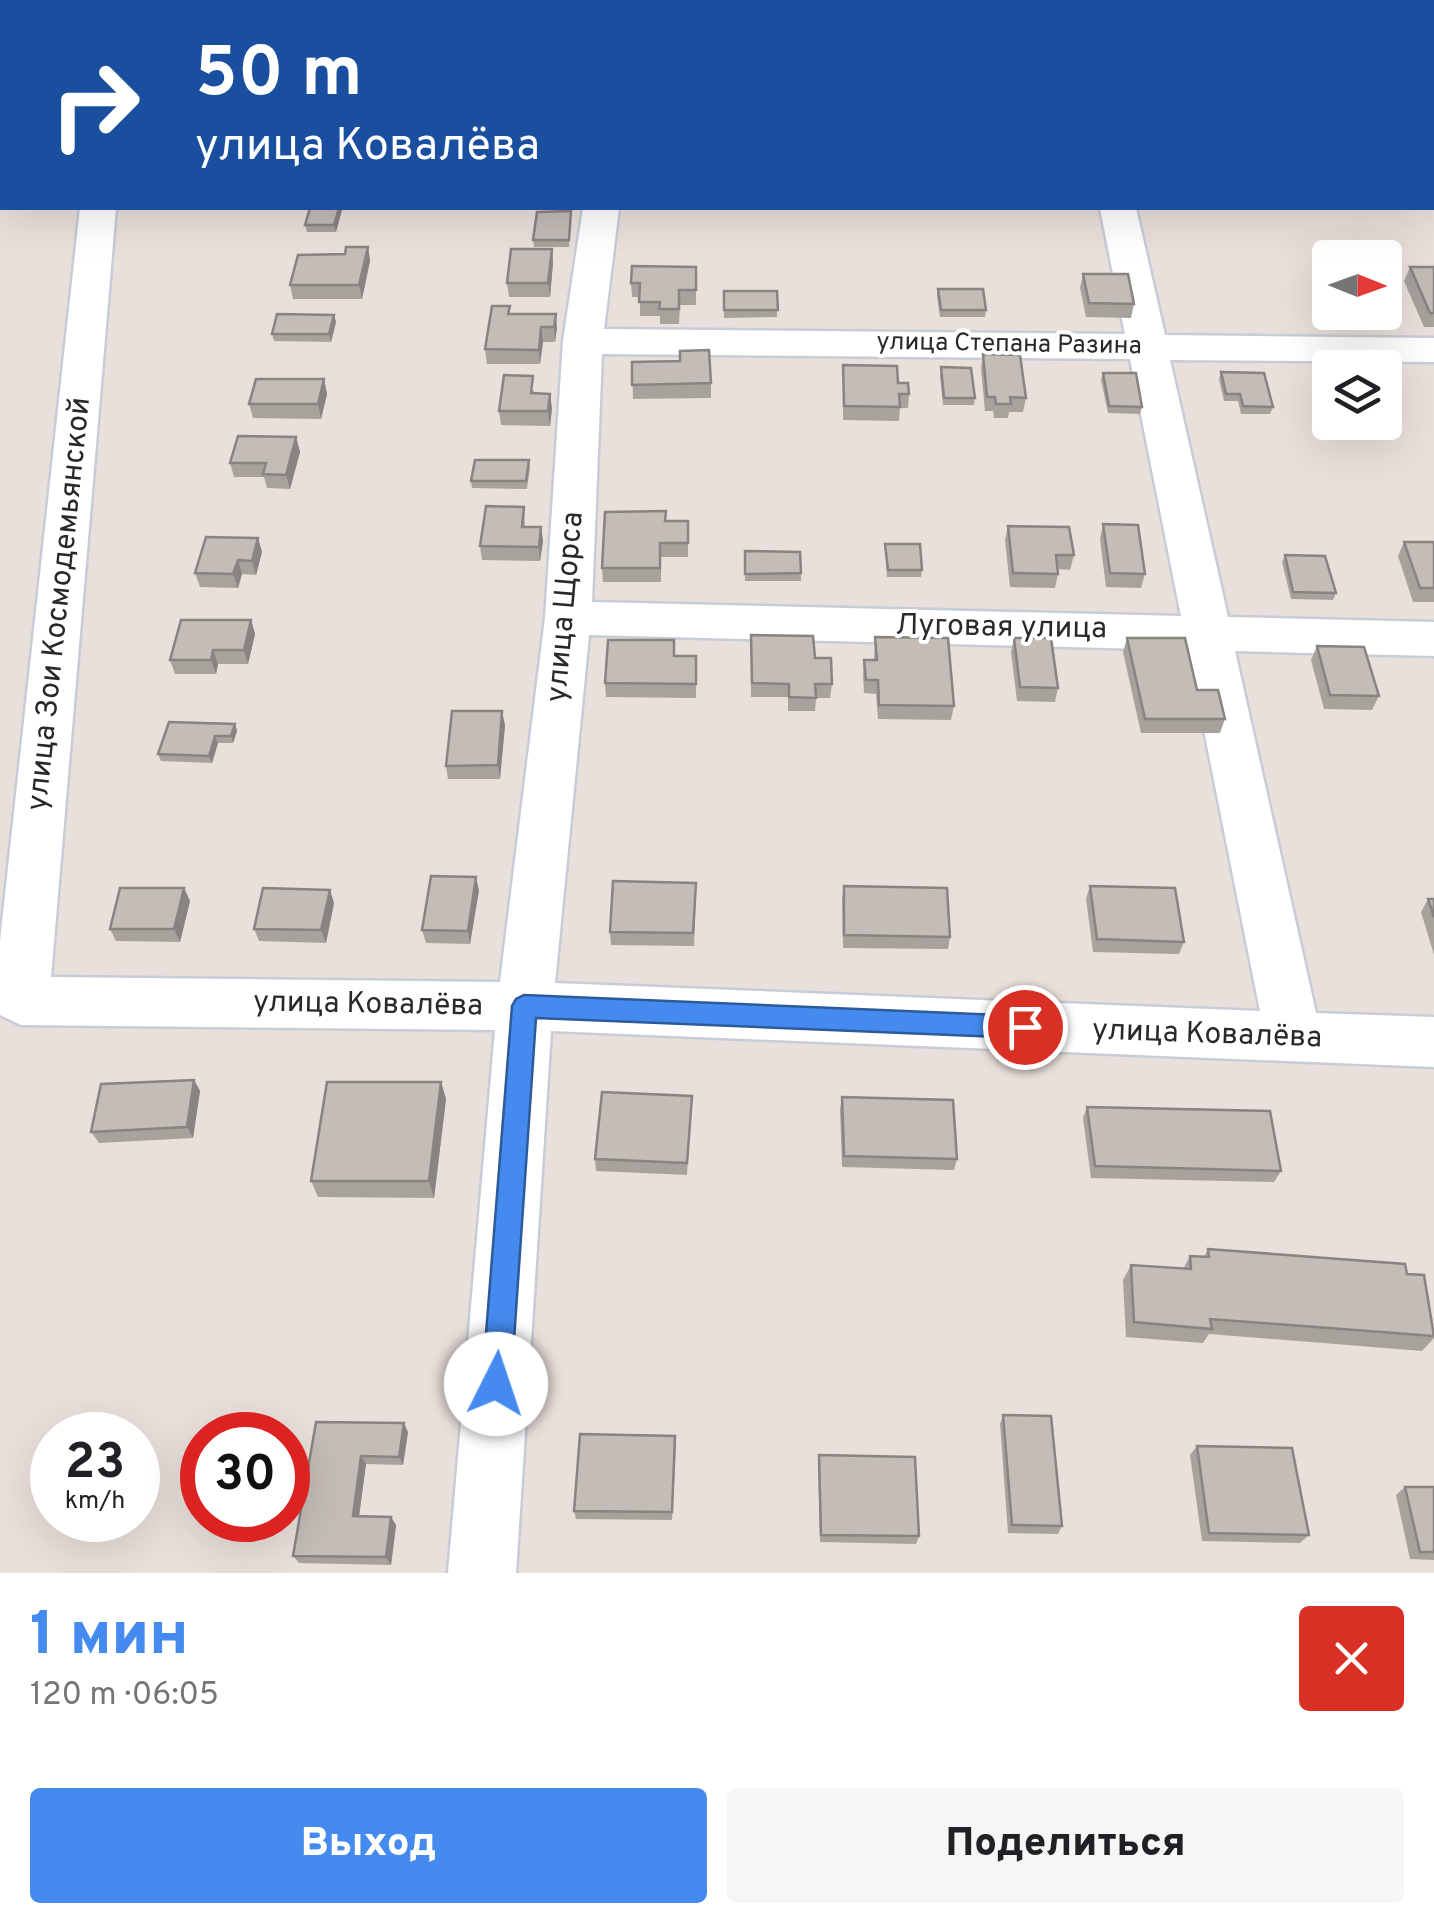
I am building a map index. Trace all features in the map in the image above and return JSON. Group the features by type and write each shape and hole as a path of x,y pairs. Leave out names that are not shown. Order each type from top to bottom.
{"street":[{"name":"улица Зои Космодемьянской","path":"10,1009 98,210"},
{"name":"улица Щорса","path":"482,1573 524,1006 568,618 584,341 601,210"},
{"path":"1118,210 1294,1039"},
{"name":"улица Степана Разина","path":"584,341 1434,350"},
{"name":"Луговая улица","path":"568,618 1434,639"},
{"name":"улица Ковалёва","path":"10,1009 524,1006 1434,1042"}],"building":[{"path":"309,210 338,210 334,225 305,225"},
{"path":"571,211 569,240 533,240 537,212"},
{"path":"346,247 368,247 359,285 290,285 298,255 345,254"},
{"path":"511,249 552,249 548,283 507,283"},
{"path":"632,266 696,267 696,290 679,290 679,309 659,309 660,302 639,302 640,283 631,283"},
{"path":"1410,267 1434,267 1434,313 1430,313"},
{"path":"1083,274 1128,274 1134,304 1089,303"},
{"path":"938,289 983,289 986,310 941,310"},
{"path":"724,291 777,291 778,310 724,310"},
{"path":"492,306 510,306 508,314 556,314 554,327 541,327 539,350 485,349"},
{"path":"277,314 334,315 329,334 272,334"},
{"path":"709,350 711,383 632,385 632,362 680,361 680,351"},
{"path":"983,354 1020,355 1026,398 1010,397 1011,404 996,404 995,397 987,397"},
{"path":"843,365 897,366 898,383 908,383 909,394 899,394 900,407 844,406"},
{"path":"941,367 971,368 975,398 944,398"},
{"path":"1221,372 1264,373 1273,407 1243,406 1240,394 1226,394"},
{"path":"1103,373 1136,373 1142,407 1109,406"},
{"path":"504,375 533,376 531,393 550,394 548,411 499,411"},
{"path":"256,379 324,379 318,404 249,404"},
{"path":"238,436 296,437 286,475 263,474 266,463 230,463"},
{"path":"475,460 529,460 526,481 471,481"},
{"path":"486,506 524,507 522,527 541,527 539,547 480,546"},
{"path":"666,511 665,521 688,521 688,543 660,543 660,568 602,568 605,512"},
{"path":"1103,524 1138,525 1145,574 1110,573"},
{"path":"1008,526 1069,527 1074,555 1056,555 1058,574 1013,573"},
{"path":"206,537 258,538 252,561 238,560 233,574 195,573"},
{"path":"1404,542 1434,542 1434,588 1420,588"},
{"path":"885,544 920,544 922,570 888,570"},
{"path":"745,551 800,552 801,573 745,574"},
{"path":"1285,555 1325,556 1336,593 1293,592"},
{"path":"181,620 251,620 244,650 213,650 211,660 170,660"},
{"path":"751,635 813,636 815,658 831,658 832,684 815,684 816,698 789,697 789,684 752,683"},
{"path":"875,637 948,638 954,706 879,705 878,680 866,680 864,660 877,660"},
{"path":"1014,638 1051,638 1058,688 1020,687"},
{"path":"1127,638 1185,638 1197,690 1218,690 1225,719 1145,719"},
{"path":"608,640 674,640 674,656 696,656 696,684 605,683"},
{"path":"1317,646 1364,647 1379,696 1330,695"},
{"path":"452,711 502,711 498,765 446,766"},
{"path":"169,722 235,724 231,736 215,736 209,756 158,754"},
{"path":"431,876 476,877 468,931 422,930"},
{"path":"613,881 696,883 693,933 610,932"},
{"path":"844,886 947,888 950,937 844,935"},
{"path":"1090,886 1175,888 1184,942 1097,939"},
{"path":"120,888 184,888 174,929 110,929"},
{"path":"263,888 330,890 321,930 254,929"},
{"path":"194,1080 187,1127 91,1132 101,1084"},
{"path":"327,1082 441,1082 429,1181 311,1181"},
{"path":"602,1092 692,1096 687,1163 595,1159"},
{"path":"842,1097 953,1100 957,1159 844,1156"},
{"path":"1087,1107 1270,1111 1281,1171 1095,1166"},
{"path":"1208,1249 1405,1264 1407,1274 1424,1275 1434,1336 1210,1319 1212,1329 1134,1322 1131,1265 1191,1269 1190,1256 1209,1257"},
{"path":"1003,1415 1051,1416 1062,1526 1012,1525"},
{"path":"316,1422 404,1423 399,1457 361,1456 353,1516 391,1517 386,1557 293,1556 295,1542 310,1542 310,1457"},
{"path":"580,1434 675,1436 672,1512 574,1511"},
{"path":"1197,1446 1292,1448 1309,1535 1209,1533"},
{"path":"819,1455 915,1457 919,1536 821,1535"},
{"path":"1405,1487 1434,1487 1434,1552 1420,1552"}],"route":[{"path":"496,1384 524,1006 1025,1027"}]}
